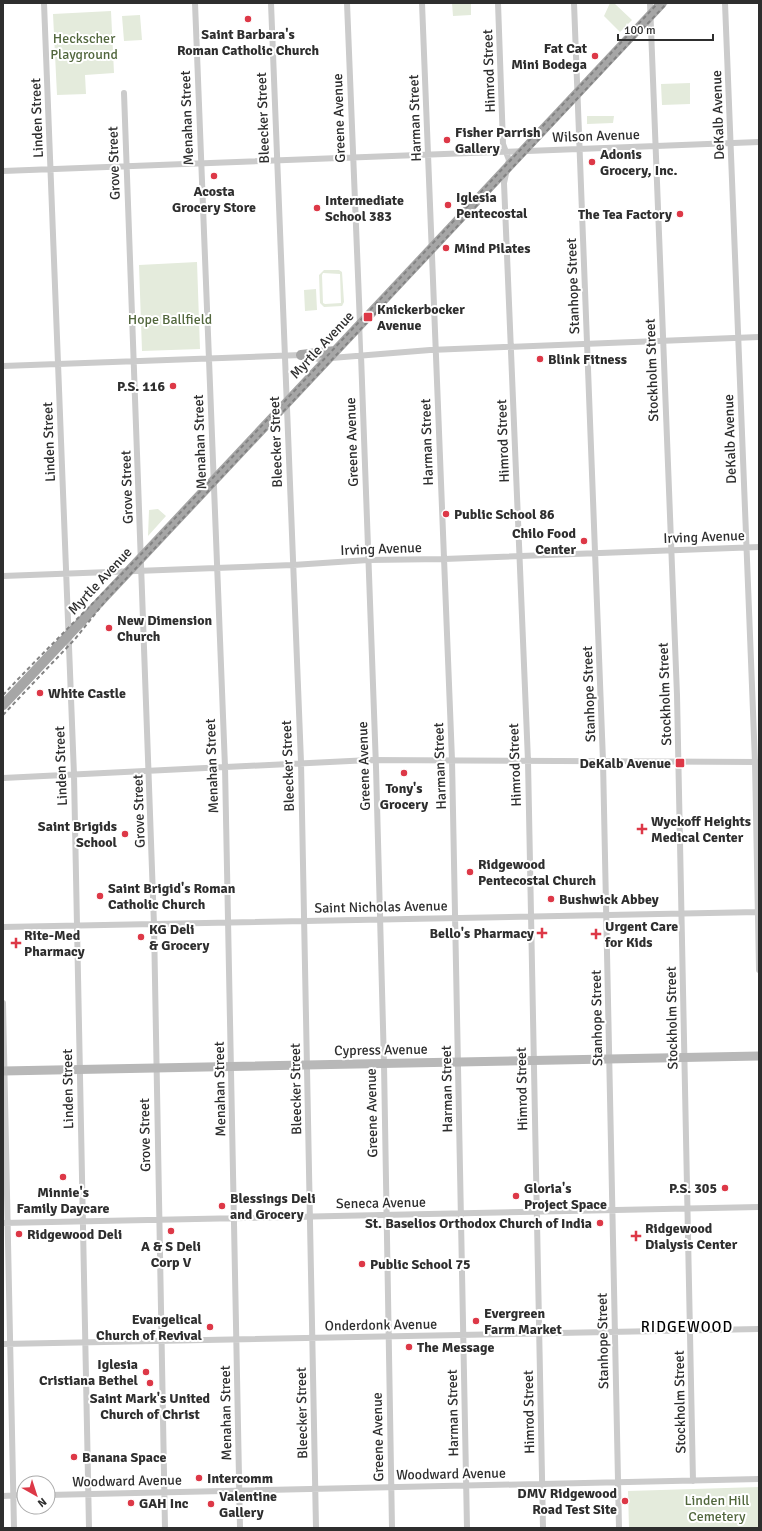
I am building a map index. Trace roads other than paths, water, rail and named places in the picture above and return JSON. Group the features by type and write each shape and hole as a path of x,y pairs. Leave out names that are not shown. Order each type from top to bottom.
{"main road":[{"name":"Myrtle Avenue","path":"3,705 662,3"},
{"path":"301,355 332,354"},
{"name":"Cypress Avenue","path":"4,1071 759,1056"}],"street":[{"name":"Linden Street","path":"44,3 74,774 89,1528"},
{"name":"Menahan Street","path":"195,3 225,767 240,1528"},
{"name":"Bleecker Street","path":"271,3 301,762 316,1528"},
{"name":"Greene Avenue","path":"347,3 376,760 384,1064 392,1528"},
{"name":"Harman Street","path":"422,3 452,760 467,1528"},
{"name":"Himrod Street","path":"498,3 504,144 509,160 504,183 528,761 543,1528"},
{"name":"Stanhope Street","path":"574,3 603,761 620,1528"},
{"name":"Stockholm Street","path":"650,3 679,762 694,1481"},
{"name":"DeKalb Avenue","path":"726,3 746,547 757,762 759,970"},
{"name":"Grove Street","path":"124,93 133,361 142,557 154,926 165,1528"},
{"name":"Wilson Avenue","path":"3,171 759,142"},
{"path":"332,354 361,355 436,350 759,337"},
{"path":"3,366 301,355"},
{"name":"Irving Avenue","path":"3,576 293,565 368,560 444,559 759,547"},
{"path":"3,778 301,762 376,760 757,762"},
{"name":"Saint Nicholas Avenue","path":"3,927 154,926 304,921 758,912"},
{"path":"3,1003 6,1344 14,1496 14,1528"},
{"name":"Seneca Avenue","path":"5,1223 759,1208"},
{"name":"Onderdonk Avenue","path":"6,1344 759,1329"},
{"name":"Woodward Avenue","path":"56,1495 759,1479"},
{"path":"3,1496 14,1496"}],"railway":[{"path":"3,695 148,547 658,3"},
{"path":"3,715 75,639 107,599 667,3"}],"place":[{"name":"Saint Barbara's Roman Catholic Church","path":"248,19"},
{"name":"Fat Cat Mini Bodega","path":"595,56"},
{"name":"Fisher Parrish Gallery","path":"447,140"},
{"name":"Adonis Grocery, Inc.","path":"592,162"},
{"name":"Acosta Grocery Store","path":"214,176"},
{"name":"Iglesia Pentecostal","path":"448,205"},
{"name":"Intermediate School 383","path":"317,208"},
{"name":"The Tea Factory","path":"680,214"},
{"name":"Mind Pilates","path":"446,248"},
{"name":"Knickerbocker Avenue","path":"368,317"},
{"name":"Blink Fitness","path":"540,359"},
{"name":"P.S. 116","path":"173,386"},
{"name":"Public School 86","path":"446,514"},
{"name":"Chilo Food Center","path":"584,541"},
{"name":"New Dimension Church","path":"109,628"},
{"name":"White Castle","path":"40,693"},
{"name":"DeKalb Avenue","path":"680,763"},
{"name":"Tony's Grocery","path":"404,773"},
{"name":"Wyckoff Heights Medical Center","path":"642,829"},
{"name":"Saint Brigids School","path":"125,834"},
{"name":"Ridgewood Pentecostal Church","path":"470,872"},
{"name":"Saint Brigid's Roman Catholic Church","path":"100,896"},
{"name":"Bushwick Abbey","path":"551,899"},
{"name":"Bello's Pharmacy","path":"542,933"},
{"name":"Urgent Care for Kids","path":"596,934"},
{"name":"KG Deli & Grocery","path":"141,937"},
{"name":"Rite-Med Pharmacy","path":"16,943"},
{"name":"Minnie's Family Daycare","path":"63,1177"},
{"name":"P.S. 305","path":"725,1188"},
{"name":"Gloria's Project Space","path":"516,1196"},
{"name":"Blessings Deli and Grocery","path":"222,1206"},
{"name":"St. Baselios Orthodox Church of India","path":"600,1223"},
{"name":"A & S Deli Corp V","path":"171,1231"},
{"name":"Ridgewood Deli","path":"19,1234"},
{"name":"Ridgewood Dialysis Center","path":"636,1236"},
{"name":"Public School 75","path":"362,1264"},
{"name":"Evergreen Farm Market","path":"476,1321"},
{"name":"Evangelical Church of Revival","path":"210,1327"},
{"name":"The Message","path":"409,1347"},
{"name":"Iglesia Cristiana Bethel","path":"146,1372"},
{"name":"Saint Mark's United Church of Christ","path":"150,1383"},
{"name":"Banana Space","path":"74,1457"},
{"name":"Intercomm","path":"199,1478"},
{"name":"DMV Ridgewood Road Test Site","path":"625,1501"},
{"name":"GAH Inc","path":"131,1503"},
{"name":"Valentine Gallery","path":"211,1504"}],"district":[{"name":"RIDGEWOOD","path":"687,1327"}],"park label":[{"name":"Heckscher Playground","path":"84,46"},
{"name":"Hope Ballfield","path":"170,319"},
{"name":"Linden Hill Cemetery","path":"717,1508"}]}
